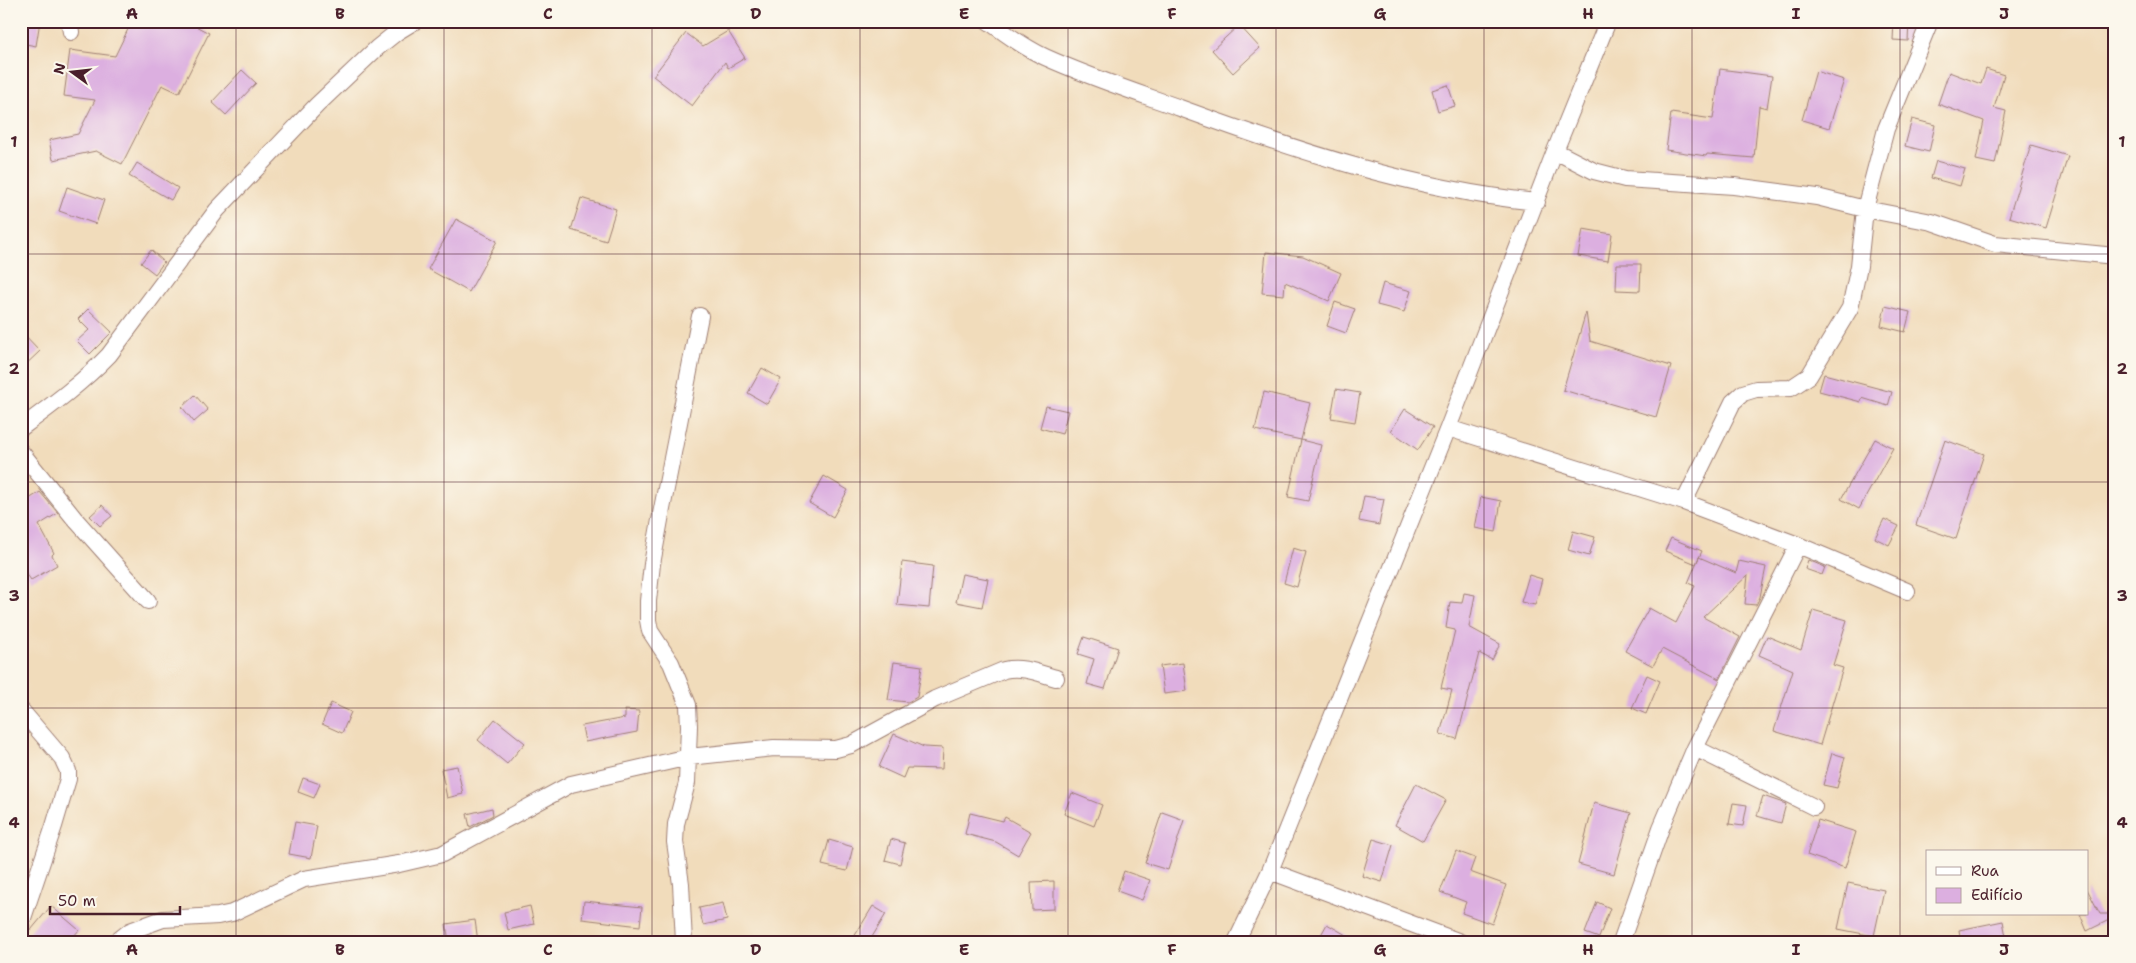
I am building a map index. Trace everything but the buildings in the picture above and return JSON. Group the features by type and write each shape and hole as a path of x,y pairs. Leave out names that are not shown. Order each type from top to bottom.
{"street":[{"path":"21,428 90,375 109,355 217,210 317,105 377,48 415,21"},
{"path":"988,21 1044,56 1076,70 1205,118 1303,150 1405,179 1455,191 1537,202"},
{"path":"1236,942 1270,871 1448,428 1537,202 1555,151 1608,21"},
{"path":"1684,502 1733,402 1743,393 1756,389 1791,388 1801,383 1809,376 1850,308 1859,266 1865,209 1886,128 1930,21"},
{"path":"1555,151 1594,171 1624,180 1734,186 1817,197 1865,209 1932,222 1995,244 2115,256"},
{"path":"684,942 681,884 675,842 676,824 686,783 689,757 688,705 671,663 650,631 648,601 652,564 662,508 700,316"},
{"path":"1448,428 1684,502 1798,545 1907,592"},
{"path":"21,452 74,518 148,601"},
{"path":"1621,942 1661,828 1696,748 1798,545"},
{"path":"116,942 130,931 164,919 218,916 232,913 304,879 398,864 442,854 571,784 689,757 774,748 836,749 851,745 935,699 1004,670 1026,669 1056,678"},
{"path":"21,710 62,758 68,771 68,779 54,826 21,924"},
{"path":"1696,748 1814,807"},
{"path":"1270,871 1460,942"}]}
